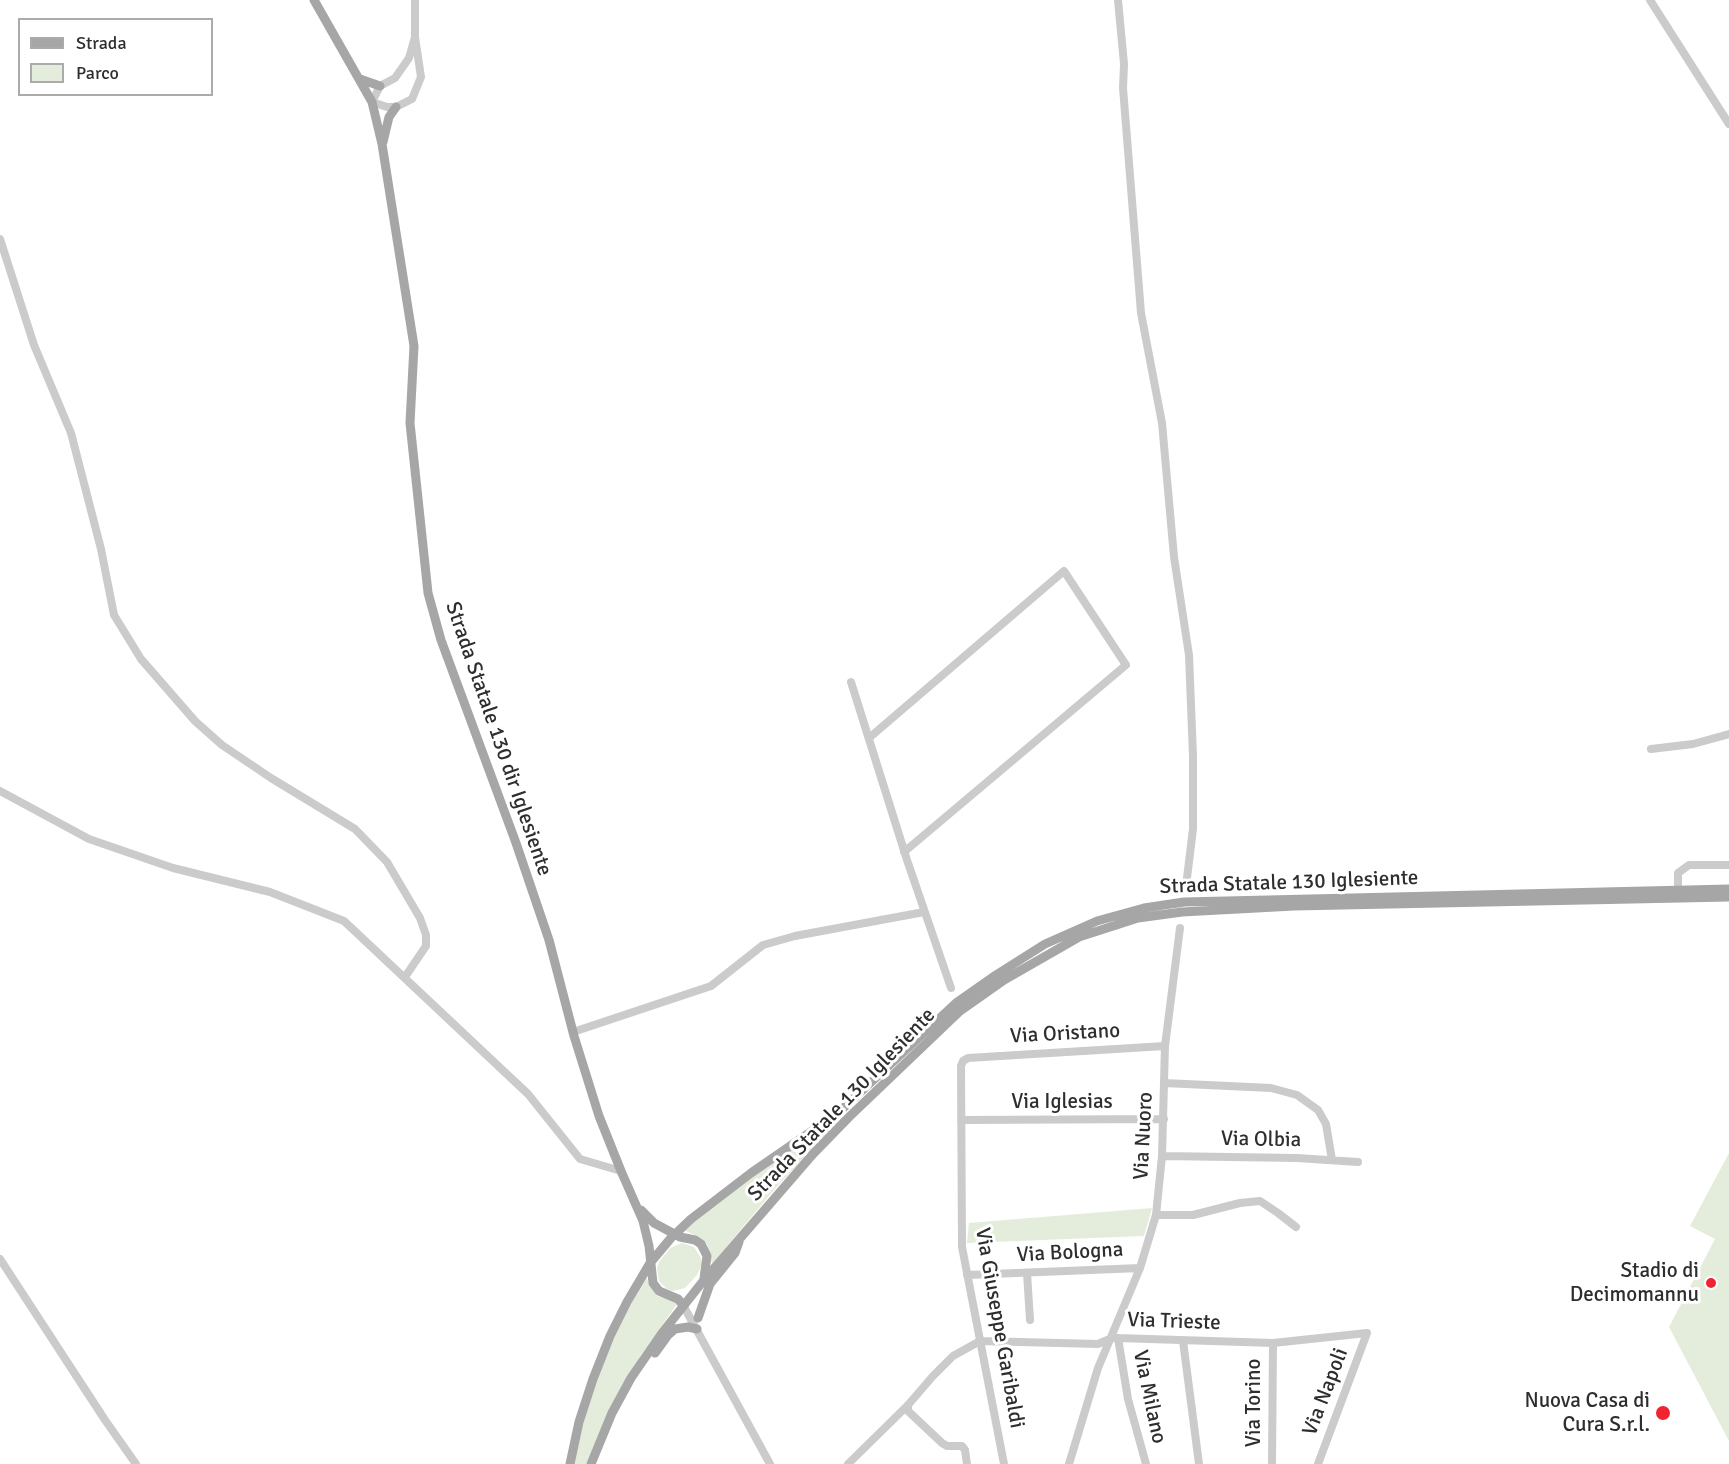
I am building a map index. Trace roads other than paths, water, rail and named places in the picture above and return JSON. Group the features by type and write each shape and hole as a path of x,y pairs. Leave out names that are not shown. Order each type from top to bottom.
{"main road":[{"name":"Strada Statale 130 dir Iglesiente","path":"314,0 372,102 382,144 414,346 410,423 428,593 441,640 516,843 549,940 573,1032 599,1116 643,1221 650,1245 650,1263"},
{"path":"360,79 380,86"},
{"path":"382,144 389,117 396,107"},
{"name":"Strada Statale 130 Iglesiente","path":"570,1464 579,1422 593,1379 627,1302 650,1263 675,1233 751,1173 838,1113 956,1003 1046,944 1097,921 1144,908 1184,902 1729,889"},
{"name":"Strada Statale 130 Iglesiente","path":"591,1464 612,1413 646,1354 683,1305 741,1236 828,1139 960,1011 1004,980 1079,938 1138,918 1182,912 1294,906 1729,897"},
{"name":"Strada Statale 130 dir Iglesiente","path":"637,1206 654,1223 675,1233"},
{"path":"675,1233 680,1237 695,1240 705,1250 707,1262 704,1280"},
{"path":"698,1318 710,1284 735,1253 741,1236"},
{"path":"650,1263 652,1279 656,1287 678,1299 683,1305"},
{"path":"646,1354 655,1353 675,1329 688,1327 698,1331"}],"street":[{"path":"415,0 415,37 421,77 412,99 396,107 387,107 372,102 380,86 396,78 409,58 415,37"},
{"path":"1118,0 1141,313 1162,423 1174,557 1189,655 1194,829 1186,886"},
{"path":"1650,0 1729,124"},
{"path":"0,239 34,345 71,433 101,549 114,615 141,659 195,721 229,749 355,829 387,862 420,918 426,935 426,946 405,977"},
{"path":"869,738 1064,571 1126,665 904,852"},
{"path":"851,682 904,852 951,988"},
{"path":"1651,749 1692,744 1729,734"},
{"path":"0,791 89,839 173,868 270,892 344,921 528,1094 580,1159 621,1171"},
{"path":"1678,890 1678,873 1689,865 1729,865"},
{"path":"573,1032 711,986 763,945 795,936 924,912"},
{"name":"Via Nuoro","path":"1069,1464 1098,1368 1115,1338 1156,1215 1164,1119 1165,1046 1180,928"},
{"name":"Via Oristano","path":"968,1058 1165,1046"},
{"name":"Via Giuseppe Garibaldi","path":"968,1058 961,1066 962,1247 1004,1464"},
{"path":"1164,1083 1271,1088 1298,1095 1318,1110 1326,1124 1332,1160"},
{"name":"Via Iglesias","path":"962,1120 1164,1119"},
{"name":"Via Olbia","path":"1162,1155 1358,1162"},
{"path":"1156,1215 1193,1215 1240,1203 1260,1201 1296,1227"},
{"path":"0,1259 136,1464"},
{"name":"Via Bologna","path":"967,1275 1140,1268"},
{"path":"1027,1273 1030,1320"},
{"path":"698,1331 704,1280"},
{"path":"683,1305 770,1464"},
{"name":"Via Trieste","path":"980,1341 1098,1344 1115,1338 1273,1343 1367,1333"},
{"name":"Via Napoli","path":"1318,1464 1367,1333"},
{"name":"Via Milano","path":"1115,1338 1128,1399 1146,1464"},
{"path":"848,1464 908,1405 953,1356 980,1341"},
{"path":"1183,1341 1198,1464"},
{"name":"Via Torino","path":"1272,1464 1273,1343"},
{"path":"908,1405 908,1411 942,1443 947,1446 962,1446 965,1450 967,1464"}],"place":[{"name":"Stadio di Decimomannu","path":"1711,1283"},
{"name":"Nuova Casa di Cura S.r.l.","path":"1663,1413"}]}
